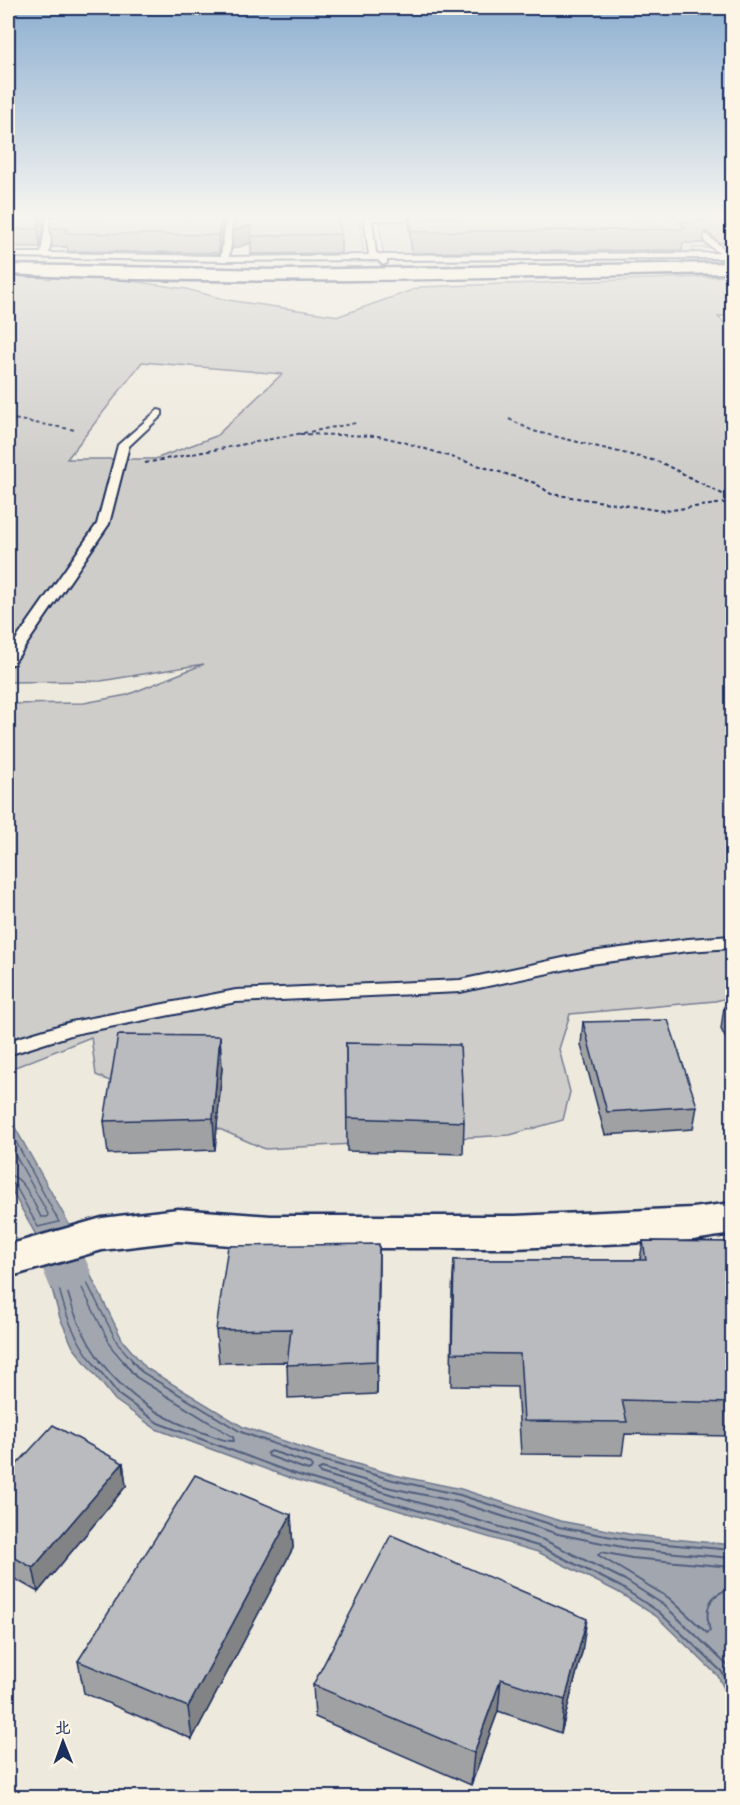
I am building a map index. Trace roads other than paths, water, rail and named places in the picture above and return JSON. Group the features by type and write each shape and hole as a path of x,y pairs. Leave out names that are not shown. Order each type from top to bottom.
{"street":[{"path":"8,1261 102,1234 178,1225 271,1232 515,1232 693,1224 732,1219"}],"lane":[{"path":"8,661 103,524 124,444 158,413"},
{"path":"8,1048 71,1028 236,996 460,986 591,958 688,945 732,942"}],"water":[{"path":"8,1115 70,1226 36,1235 8,1184"},
{"path":"87,1268 123,1341 146,1368 243,1427 316,1452 394,1475 461,1489 560,1521 634,1535 732,1545 732,1611 727,1612 732,1625 732,1705 718,1676 656,1616 618,1592 538,1552 290,1478 156,1429 115,1400 73,1347 60,1318 49,1278"}],"waterway":[{"path":"63,1260 67,1274"}]}
